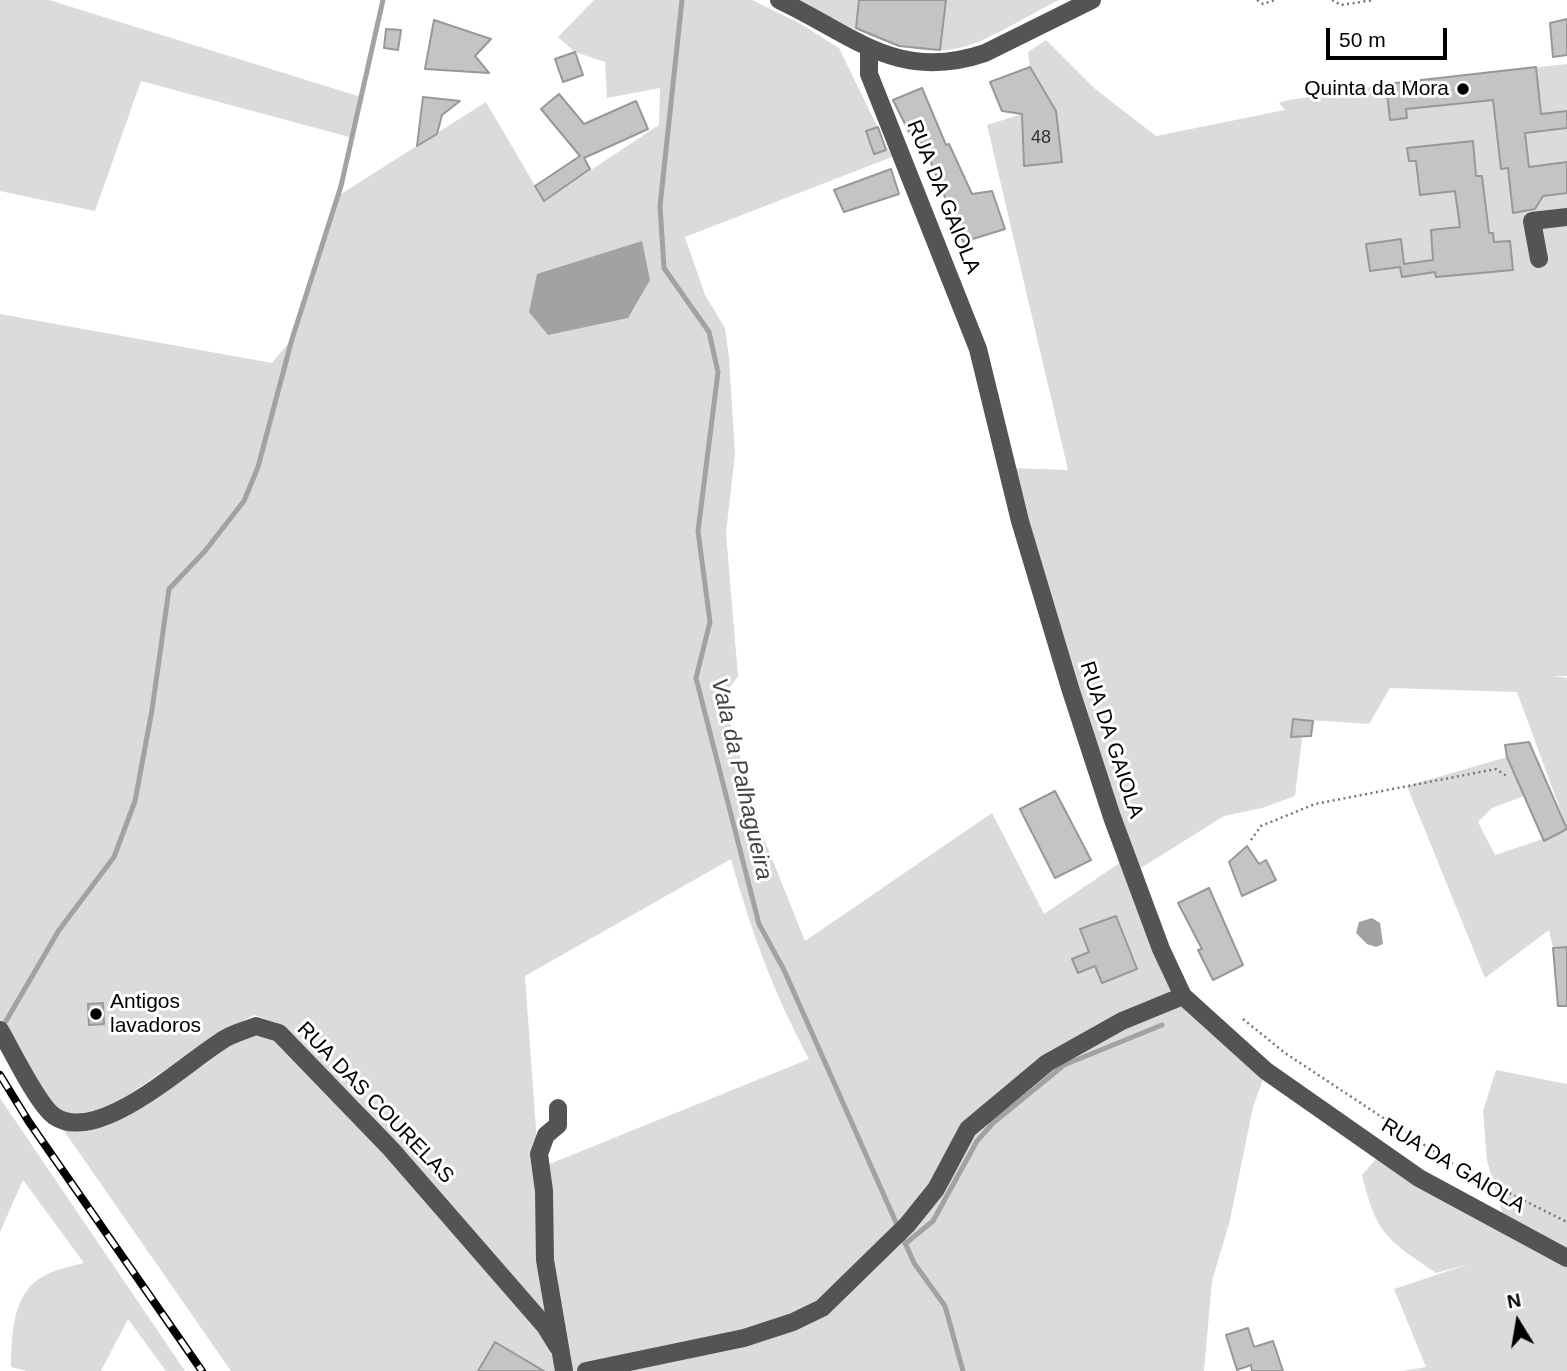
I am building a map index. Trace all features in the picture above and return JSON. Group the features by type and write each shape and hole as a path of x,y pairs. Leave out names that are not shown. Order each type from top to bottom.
{"street":[{"path":"779,0 869,50 922,61 967,59 1092,0"},
{"name":"RUA DA GAIOLA","path":"869,50 869,74 978,349 1020,521 1112,817 1161,949 1183,996 1266,1071 1419,1178 1567,1258"},
{"path":"1539,259 1532,221 1567,217"},
{"path":"586,1371 700,1349 793,1322 822,1308 902,1230 936,1189 968,1129 1047,1063 1122,1021 1183,996"},
{"name":"RUA DAS COURELAS","path":"0,1030 53,1115 72,1123 91,1122 120,1110 226,1038 256,1026 279,1033 391,1149 545,1326 558,1346"},
{"path":"558,1108 558,1125 546,1135 539,1154 544,1191 545,1259 564,1371"}],"path":[{"path":"1257,0 1263,4 1275,0"},
{"path":"1332,0 1341,5 1374,0"},
{"path":"1251,839 1261,826 1315,804 1438,782 1474,772 1496,769 1508,777"},
{"path":"1243,1019 1285,1053 1459,1168 1567,1222"}],"shaded area":[{"path":"0,0 49,0 361,97 353,138 141,81 95,211 0,191"},
{"path":"594,0 752,0 801,24 839,48 892,157 685,237 705,295 725,328 729,358 735,454 726,533 738,676 723,697 763,836 805,941 992,813 1044,914 1127,858 1009,468 1068,470 987,125 1022,114 1056,111 1030,67 1028,52 1046,40 1094,88 1156,136 1285,110 1279,103 1284,101 1387,84 1567,64 1567,676 1553,676 1567,678 1567,828 1517,692 1390,688 1369,724 1293,719 1291,737 1302,738 1295,796 1262,808 1224,816 1133,873 1182,994 1266,1071 1253,1107 1230,1220 1212,1281 1204,1371 231,1371 53,1115 91,1122 256,1026 279,1033 557,1345 542,1167 809,1059 784,1010 764,961 731,859 525,976 550,1324 359,1102 277,1023 254,1015 219,1034 101,1113 82,1116 64,1112 47,1098 0,1030 0,314 272,363 292,339 338,196 486,102 544,201 659,125 660,88 607,98 605,62 575,52 558,37"},
{"path":"797,0 1059,0 986,39 963,47 919,50 856,30"},
{"path":"642,241 650,280 628,318 548,335 529,312 537,274"},
{"path":"1507,757 1524,796 1492,808 1478,822 1495,855 1567,831 1567,947 1553,948 1549,930 1485,978 1407,786"},
{"path":"1372,918 1380,923 1383,944 1376,947 1367,944 1356,933 1359,922"},
{"path":"1496,1070 1567,1084 1567,1371 1403,1371 1426,1367 1394,1289 1469,1264 1436,1273 1395,1243 1379,1224 1362,1175 1382,1152 1506,1225 1487,1161 1483,1111"},
{"path":"0,1098 185,1371 166,1371 128,1319 101,1371 27,1371 11,1367 14,1325 22,1299 29,1288 52,1272 84,1263 23,1180 0,1232"}],"building":[{"path":"859,0 946,0 940,50 899,46 856,28"},
{"path":"1567,19 1567,55 1553,57 1550,23"},
{"path":"434,20 491,39 475,56 489,73 425,69"},
{"path":"386,29 401,30 398,50 384,48"},
{"path":"575,52 583,75 563,82 555,59"},
{"path":"1030,67 1056,111 1062,162 1024,166 1022,114 1002,111 990,82"},
{"path":"1536,67 1541,114 1567,111 1567,128 1525,133 1529,167 1567,162 1567,193 1543,196 1535,209 1513,213 1508,168 1501,169 1493,100 1406,109 1407,118 1390,120 1386,84"},
{"path":"922,88 946,145 949,144 972,194 992,191 1005,229 963,242 923,143 916,146 893,100"},
{"path":"559,94 584,124 636,101 648,129 584,158 590,169 544,201 535,186 580,156 541,109"},
{"path":"423,97 460,101 442,115 437,134 417,146"},
{"path":"878,127 886,150 874,154 866,131"},
{"path":"1473,141 1476,176 1482,176 1489,233 1493,233 1494,242 1510,241 1513,270 1436,277 1435,272 1402,277 1400,267 1370,271 1366,244 1401,239 1404,264 1433,260 1431,230 1460,227 1455,191 1420,195 1416,161 1409,161 1407,148"},
{"path":"891,169 899,194 844,212 834,190"},
{"path":"1293,719 1313,721 1311,736 1291,737"},
{"path":"1529,742 1567,829 1544,841 1507,757 1505,745"},
{"path":"1055,791 1091,860 1055,878 1020,809"},
{"path":"1247,846 1259,864 1266,860 1276,880 1242,896 1229,862"},
{"path":"1209,888 1243,965 1213,980 1198,950 1202,949 1178,903"},
{"path":"1116,916 1137,969 1102,983 1095,966 1078,973 1072,959 1089,952 1080,929"},
{"path":"1567,947 1567,1006 1558,1006 1553,948"},
{"name":"Antigos lavadoros","path":"103,1003 104,1024 89,1025 88,1004"},
{"path":"1248,1328 1254,1347 1273,1341 1283,1371 1252,1371 1251,1365 1237,1370 1226,1335"},
{"path":"495,1342 544,1371 478,1371"}],"waterway":[{"path":"6,1021 59,930 114,857 135,801 152,710 169,589 205,551 244,501 258,467 292,339 341,186 383,0"},
{"name":"Vala da Palhagueira","path":"682,0 660,206 664,268 709,332 718,372 698,531 710,622 696,678 759,924 784,970 914,1263 945,1306 963,1371"},
{"path":"905,1244 933,1221 977,1141 993,1123 1064,1065 1162,1025"}],"railway":[{"path":"0,1075 29,1122 202,1371"}],"place":[{"name":"Quinta da Mora","path":"1463,89"},
{"name":"Antigos lavadoros","path":"96,1014"}]}
